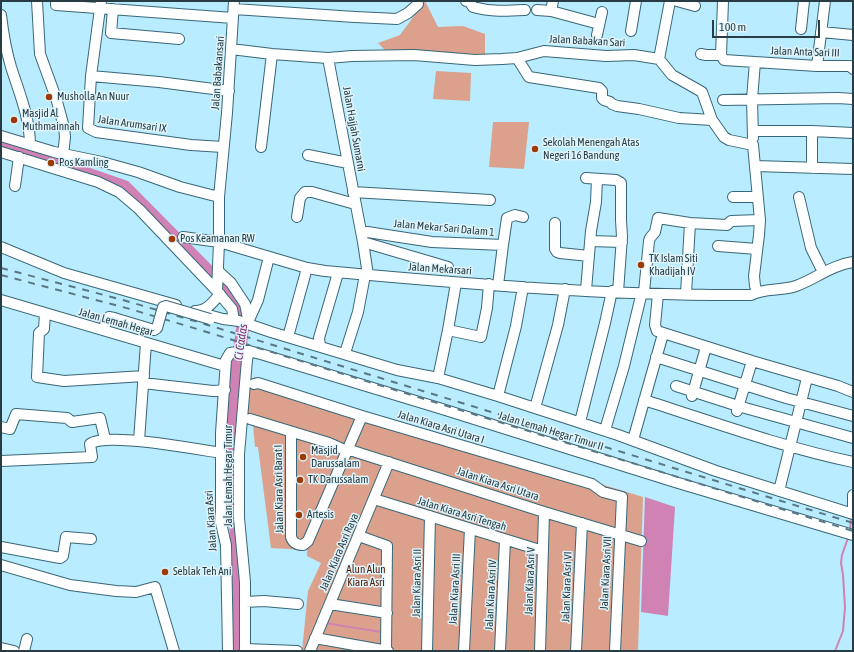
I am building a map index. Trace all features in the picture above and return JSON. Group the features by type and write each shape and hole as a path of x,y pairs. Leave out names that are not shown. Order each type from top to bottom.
{"street":[{"path":"37,1 40,54 56,98 64,127 65,138 63,155"},
{"path":"56,1 56,5 101,4 113,10 234,9 355,18 397,19 408,13 418,4"},
{"path":"466,1 469,1 473,7 494,12 525,10"},
{"path":"551,12 553,1"},
{"path":"631,31 636,1"},
{"path":"670,1 659,59 672,75 702,92 712,120 724,137 729,140 753,145"},
{"path":"677,1 695,6"},
{"path":"701,54 722,55 723,1"},
{"path":"801,29 804,1"},
{"path":"817,66 825,1"},
{"name":"Jalan Arumsari IX","path":"101,4 91,76 87,124 89,130 158,141 223,147"},
{"name":"Jalan Babakansari","path":"223,147 229,91 234,9"},
{"path":"113,10 110,33 179,39"},
{"path":"538,10 600,24"},
{"path":"597,35 602,12"},
{"path":"1,15 2,38 26,114 30,132 30,145"},
{"path":"821,32 853,34"},
{"name":"Jalan Babakan Sari","path":"232,49 272,54 328,58 414,55 475,60 517,58 544,51 606,56 634,55 659,59"},
{"path":"261,146 272,54"},
{"name":"Jalan Anta Sari III","path":"722,55 724,60 817,66 850,66 853,69"},
{"name":"Jalan Hajjah Sumarni","path":"328,58 363,242 366,275 358,312 345,353"},
{"path":"517,58 529,77 599,88 602,91 602,98 604,100 617,106 679,118 712,120"},
{"path":"755,62 752,99 754,131 753,145 760,220 754,276 754,286 757,291"},
{"path":"91,76 159,82 229,91"},
{"path":"723,100 853,99"},
{"path":"754,131 853,133"},
{"path":"812,131 812,168"},
{"path":"1,136 30,145 46,158 119,192 139,209 218,290 244,322"},
{"path":"200,311 212,304 218,290 219,197 223,147"},
{"path":"1,152 20,157 46,158 63,155 102,162 138,172 180,187 219,197"},
{"path":"308,155 348,163"},
{"path":"15,186 20,157"},
{"path":"755,166 853,169"},
{"path":"581,419 605,323 615,292 622,242 621,183 616,180 586,178"},
{"path":"586,290 590,241 598,179"},
{"path":"297,217 300,198 305,192 312,192 355,204"},
{"path":"353,192 490,200"},
{"path":"733,197 757,196"},
{"path":"799,197 811,248 823,272"},
{"path":"448,330 481,337 487,308 494,285 507,218 516,215 523,216"},
{"path":"606,426 624,366 643,292 649,241 655,232 657,219 727,225 732,221 760,220"},
{"path":"555,223 555,249 557,252 589,256"},
{"path":"686,294 690,223"},
{"name":"Jalan Mekar Sari Dalam 1","path":"361,231 426,241 502,245"},
{"name":"Jalan Mekarsari","path":"183,237 219,242 307,268 338,273 456,283 658,294 751,295 757,291 773,291 796,286 823,272 845,263 853,262"},
{"path":"590,241 622,242"},
{"path":"363,242 448,267"},
{"path":"718,246 757,249"},
{"path":"1,247 64,272 200,311 202,313 223,319 244,322 397,370 438,378 534,408 606,426 632,440 716,471 852,514 853,495"},
{"path":"244,322 258,300 269,257"},
{"path":"288,337 307,268"},
{"path":"218,272 231,283 245,304 244,322"},
{"path":"320,346 319,338 338,273"},
{"path":"438,378 456,283"},
{"path":"498,396 516,326 523,287"},
{"path":"534,408 558,325 565,289"},
{"path":"658,294 655,329 657,332 853,392"},
{"name":"Jalan Lemah Hegar","path":"1,300 226,366"},
{"path":"103,330 109,317 154,330 157,328 163,307 166,306 221,322 223,319"},
{"path":"46,313 44,329 39,333 37,377 64,381 144,380 213,391 225,390"},
{"path":"632,440 663,334"},
{"path":"139,441 146,343"},
{"path":"693,394 706,347"},
{"name":"Jalan Lemah Hegar Timur II","path":"226,366 228,356 233,352 248,351 264,355 675,482 850,534"},
{"name":"Jalan Lemah Hegar Timur","path":"245,650 245,582 240,518 239,454 248,351"},
{"path":"656,357 801,402 853,416"},
{"path":"738,409 752,361"},
{"name":"Jalan Kiara Asri","path":"226,366 221,523 226,545 228,651"},
{"path":"779,491 807,378"},
{"name":"Jalan Kiara Asri Utara I","path":"254,384 258,383 362,416 592,484 603,492 622,497"},
{"path":"676,386 693,394 738,409 853,438"},
{"path":"644,400 752,435 853,462"},
{"path":"1,427 10,429 16,414 67,418 72,422 100,418 105,439"},
{"path":"347,451 362,416"},
{"name":"Jalan Kiara Asri Utara","path":"250,419 330,443 347,451 353,451 390,462 544,512 641,541"},
{"name":"Jalan Kiara Asri Barat I","path":"290,432 291,537 296,544 303,545 308,541 347,451"},
{"path":"1,461 92,457 90,444 92,442 105,439 139,441 222,454 239,454"},
{"name":"Jalan Kiara Asri Raya","path":"310,651 390,462"},
{"name":"Jalan Kiara Asri VII","path":"615,651 622,497"},
{"name":"Jalan Kiara Asri Tengah","path":"374,499 543,551"},
{"name":"Jalan Kiara Asri V","path":"540,651 544,512"},
{"name":"Jalan Kiara Asri II","path":"427,651 430,516"},
{"name":"Jalan Kiara Asri VI","path":"576,651 582,523"},
{"name":"Jalan Kiara Asri III","path":"464,651 470,529"},
{"path":"1,547 60,558 63,556 66,536 91,539"},
{"path":"315,638 387,651 387,546 359,536"},
{"name":"Jalan Kiara Asri IV","path":"500,651 505,540"},
{"path":"1,565 70,585 136,592 155,587 174,651"},
{"path":"245,602 264,601 298,604"},
{"path":"330,604 386,613"},
{"path":"24,651 27,639"},
{"path":"1,648 14,651"},
{"path":"245,650 297,651"}],"green space":[{"path":"425,1 438,27 463,26 485,34 485,57 391,56 378,43 400,35"},
{"path":"436,71 471,73 470,101 433,99"},
{"path":"493,122 529,122 524,169 489,167"},
{"name":"Alun Alun Kiara Asri","path":"254,377 643,497 638,651 302,651 308,591 321,563 307,556 307,550 271,548 258,447 255,447 253,426 245,423 248,386"}],"shaded area":[{"path":"645,497 675,507 668,616 641,612"}],"waterway":[{"name":"Ci Cadas","path":"1,144 125,187 228,291 244,318 233,400 232,445 239,595 238,651"},
{"path":"850,531 851,516"},
{"path":"835,651 843,631 845,607 841,563 848,538"},
{"path":"325,623 381,632"}],"railway":[{"path":"1,268 123,300 198,322 853,523"},
{"path":"1,275 130,309 197,329 853,531"}],"place":[{"name":"Musholla An Nuur","path":"49,97"},
{"name":"Masjid Al Muthmainnah","path":"14,120"},
{"name":"Sekolah Menengah Atas Negeri 16 Bandung","path":"535,149"},
{"name":"Pos Kamling","path":"51,163"},
{"name":"Pos Keamanan RW","path":"172,239"},
{"name":"TK Islam Siti Khadijah IV","path":"641,265"},
{"name":"Masjid Darussalam","path":"303,457"},
{"name":"TK Darussalam","path":"300,480"},
{"name":"Artesis","path":"299,515"},
{"name":"Seblak Teh Ani","path":"165,572"}]}
